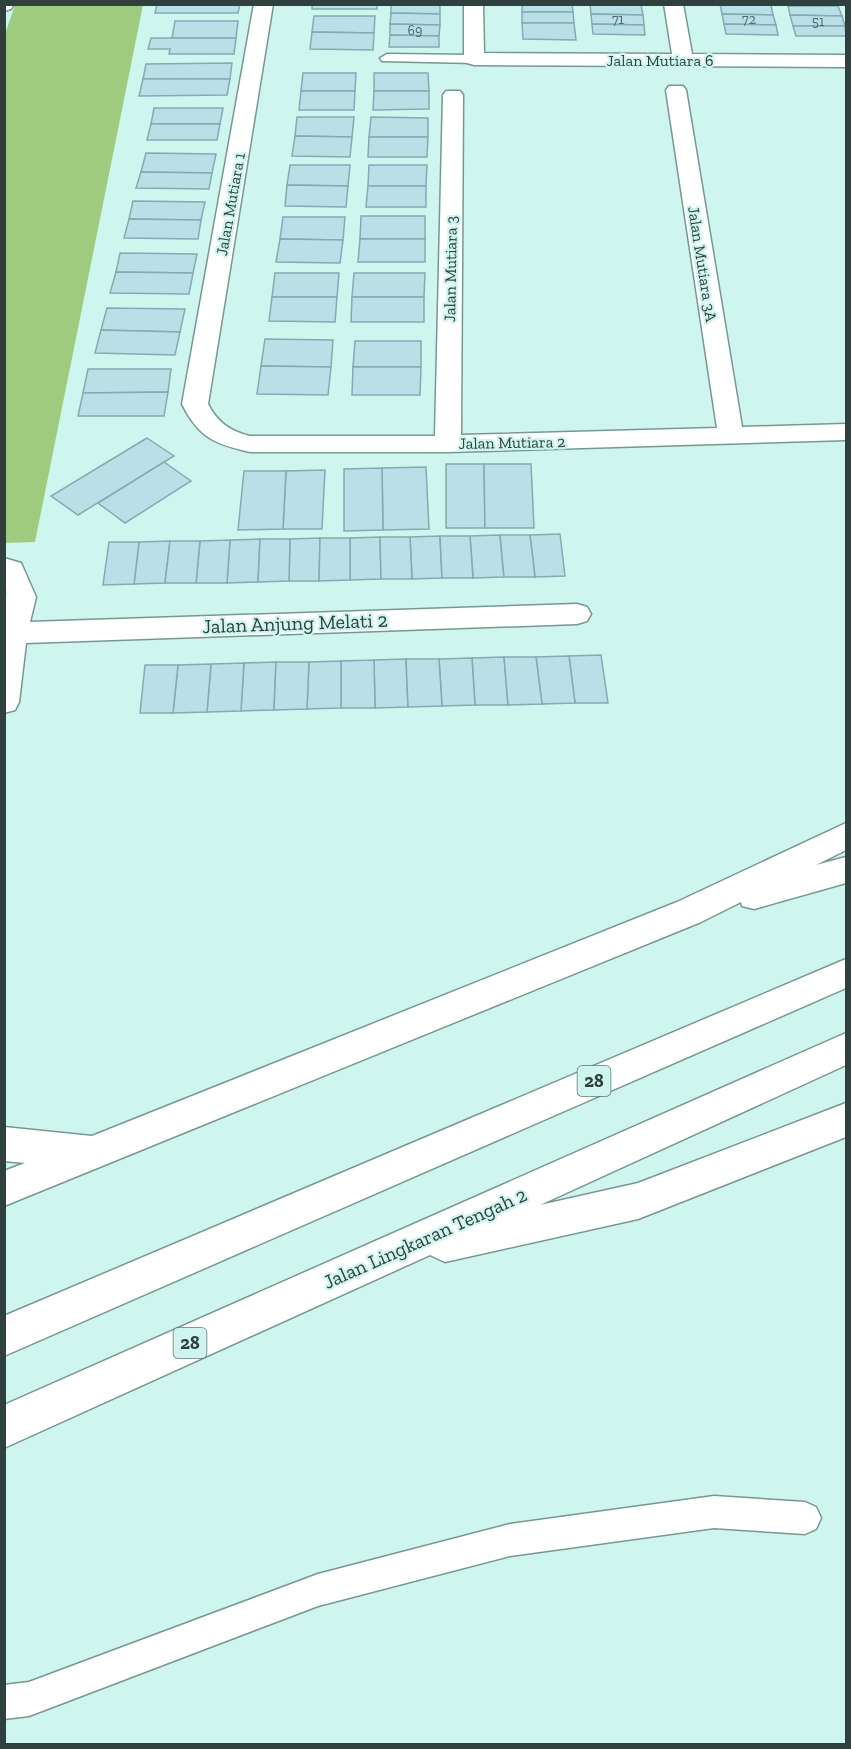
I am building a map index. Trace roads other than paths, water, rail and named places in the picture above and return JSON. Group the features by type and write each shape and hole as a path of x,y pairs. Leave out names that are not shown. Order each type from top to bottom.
{"main road":[{"name":"Jalan Mutiara 1","path":"195,404 264,4"},
{"path":"473,4 474,59"},
{"path":"673,4 683,60"},
{"name":"Jalan Mutiara 6","path":"474,59 846,61"},
{"name":"Jalan Mutiara 3A","path":"676,90 731,437"},
{"name":"Jalan Mutiara 3","path":"448,444 453,95"},
{"name":"Jalan Mutiara 2","path":"195,404 201,418 210,428 226,439 250,444 448,444 846,432"},
{"path":"4,702 13,634 22,597 8,569"},
{"name":"Jalan Anjung Melati 2","path":"13,634 577,614"},
{"path":"4,1189 688,912 846,836"},
{"path":"688,912 846,870"},
{"name":"28","path":"4,1336 846,973"},
{"name":"Jalan Lingkaran Tengah 2","path":"4,1427 846,1049"},
{"path":"375,1260 638,1201 846,1120"},
{"path":"4,1144 94,1152"}],"lane":[{"path":"387,58 474,59"},
{"path":"4,1702 29,1699 318,1590 510,1540 714,1512 806,1518"}]}
